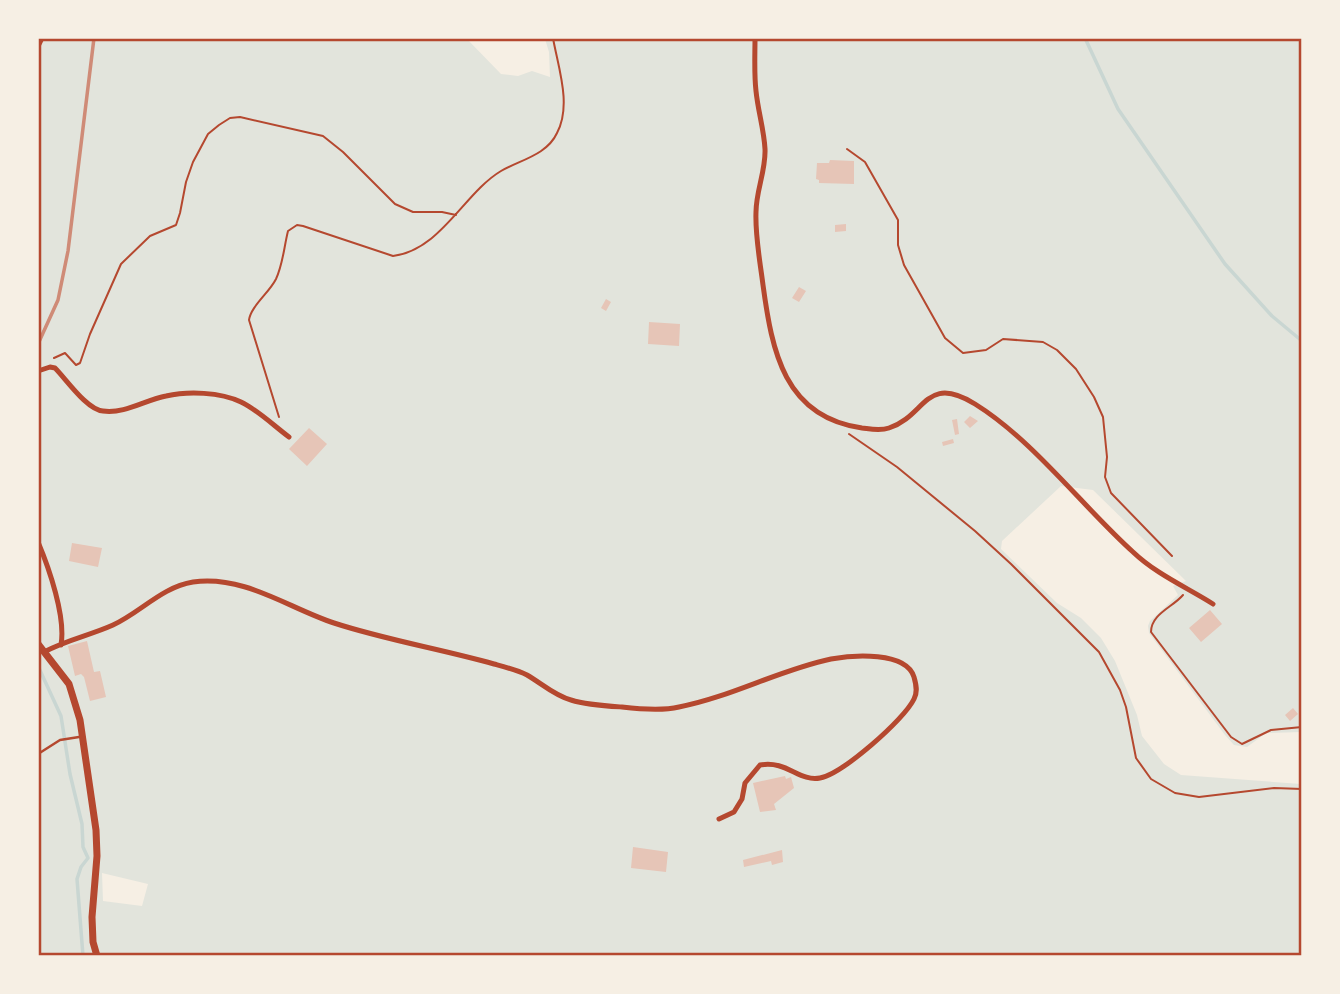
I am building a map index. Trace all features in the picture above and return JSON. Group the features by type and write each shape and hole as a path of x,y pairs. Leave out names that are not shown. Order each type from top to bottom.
{"street":[{"path":"38,44 40,38"},
{"path":"755,38 755,88 765,147 757,195 757,233 772,340 785,377 793,387 822,415 851,426 876,430 898,424 936,393 948,392 974,403 1009,430 1133,553 1213,604"},
{"path":"39,371 55,368 91,406 102,411 135,407 165,396 189,393 215,395 241,402 289,437"},
{"path":"38,541 60,614 61,645"},
{"path":"44,652 116,624 171,589 192,582 211,582 243,586 277,597 301,611 333,623 525,674 570,700 624,708 677,708 831,659 892,659 911,669 917,692 914,701 882,735 846,766 820,778 807,778 782,765 760,765 745,783 742,799 734,812 719,819"},
{"path":"38,644 69,684 80,720 77,737 96,830 97,856 92,917 93,942 97,956"}],"lane":[{"path":"38,754 60,740 77,737"}],"path":[{"path":"277,428 278,414 265,379 249,320 252,311 270,290 277,276 288,231 297,225 303,226 393,256 415,249 457,216 497,173 540,152 557,134 563,112 561,70 553,38"},
{"path":"39,371 59,354 65,353 76,365 80,363 121,264 150,236 176,225 186,182 200,149 208,134 230,118 256,119 323,136 343,152 395,204 412,212 450,212 457,216"},
{"path":"847,149 865,162 898,220 898,245 904,265 945,338 963,353 986,350 1003,339 1043,342 1057,350 1076,369 1103,417 1107,457 1105,477 1111,493 1172,556"},
{"path":"845,431 897,467 975,531 1099,652 1126,706 1136,758 1151,779 1167,790 1199,797 1274,788 1301,789"},
{"path":"1187,588 1181,598 1155,619 1151,632 1231,737 1242,744 1271,730 1301,727"}],"shaded area":[{"path":"38,39 467,39 501,74 518,76 532,71 550,77 549,52 545,39 1301,39 1301,732 1266,733 1247,747 1234,745 1225,735 1149,633 1150,621 1178,595 1173,586 1186,581 1093,490 1061,486 1002,541 1001,549 1057,603 1081,618 1101,638 1115,661 1137,715 1142,736 1164,764 1181,775 1301,784 1301,955 39,955","holes":["102,873 148,884 142,906 103,901"]}],"building":[{"path":"830,160 854,161 854,184 819,183 816,179 817,163 829,163"},
{"path":"846,224 846,231 835,232 835,225"},
{"path":"799,287 806,291 799,302 792,298"},
{"path":"606,299 611,302 606,311 601,308"},
{"path":"649,322 680,324 679,346 648,344"},
{"path":"970,416 978,421 970,428 964,422"},
{"path":"957,419 959,434 955,435 952,420"},
{"path":"309,428 327,444 307,466 289,449"},
{"path":"953,439 954,443 943,446 942,442"},
{"path":"72,543 102,548 98,567 69,561"},
{"path":"1210,610 1222,624 1201,642 1189,628"},
{"path":"87,641 94,672 100,671 106,697 90,701 84,677 81,674 75,676 68,646"},
{"path":"1293,708 1298,714 1290,721 1285,715"},
{"path":"785,776 786,779 791,777 794,788 774,804 776,810 760,812 753,783"},
{"path":"633,847 668,852 666,872 631,868"},
{"path":"782,850 783,862 772,865 771,861 744,867 743,860"}],"waterway":[{"path":"1085,38 1118,109 1225,264 1272,316 1302,341"},
{"path":"38,666 61,716 70,774 82,824 83,847 88,858 77,879 83,956"}],"railway":[{"path":"38,344 58,300 68,251 94,38"}]}
